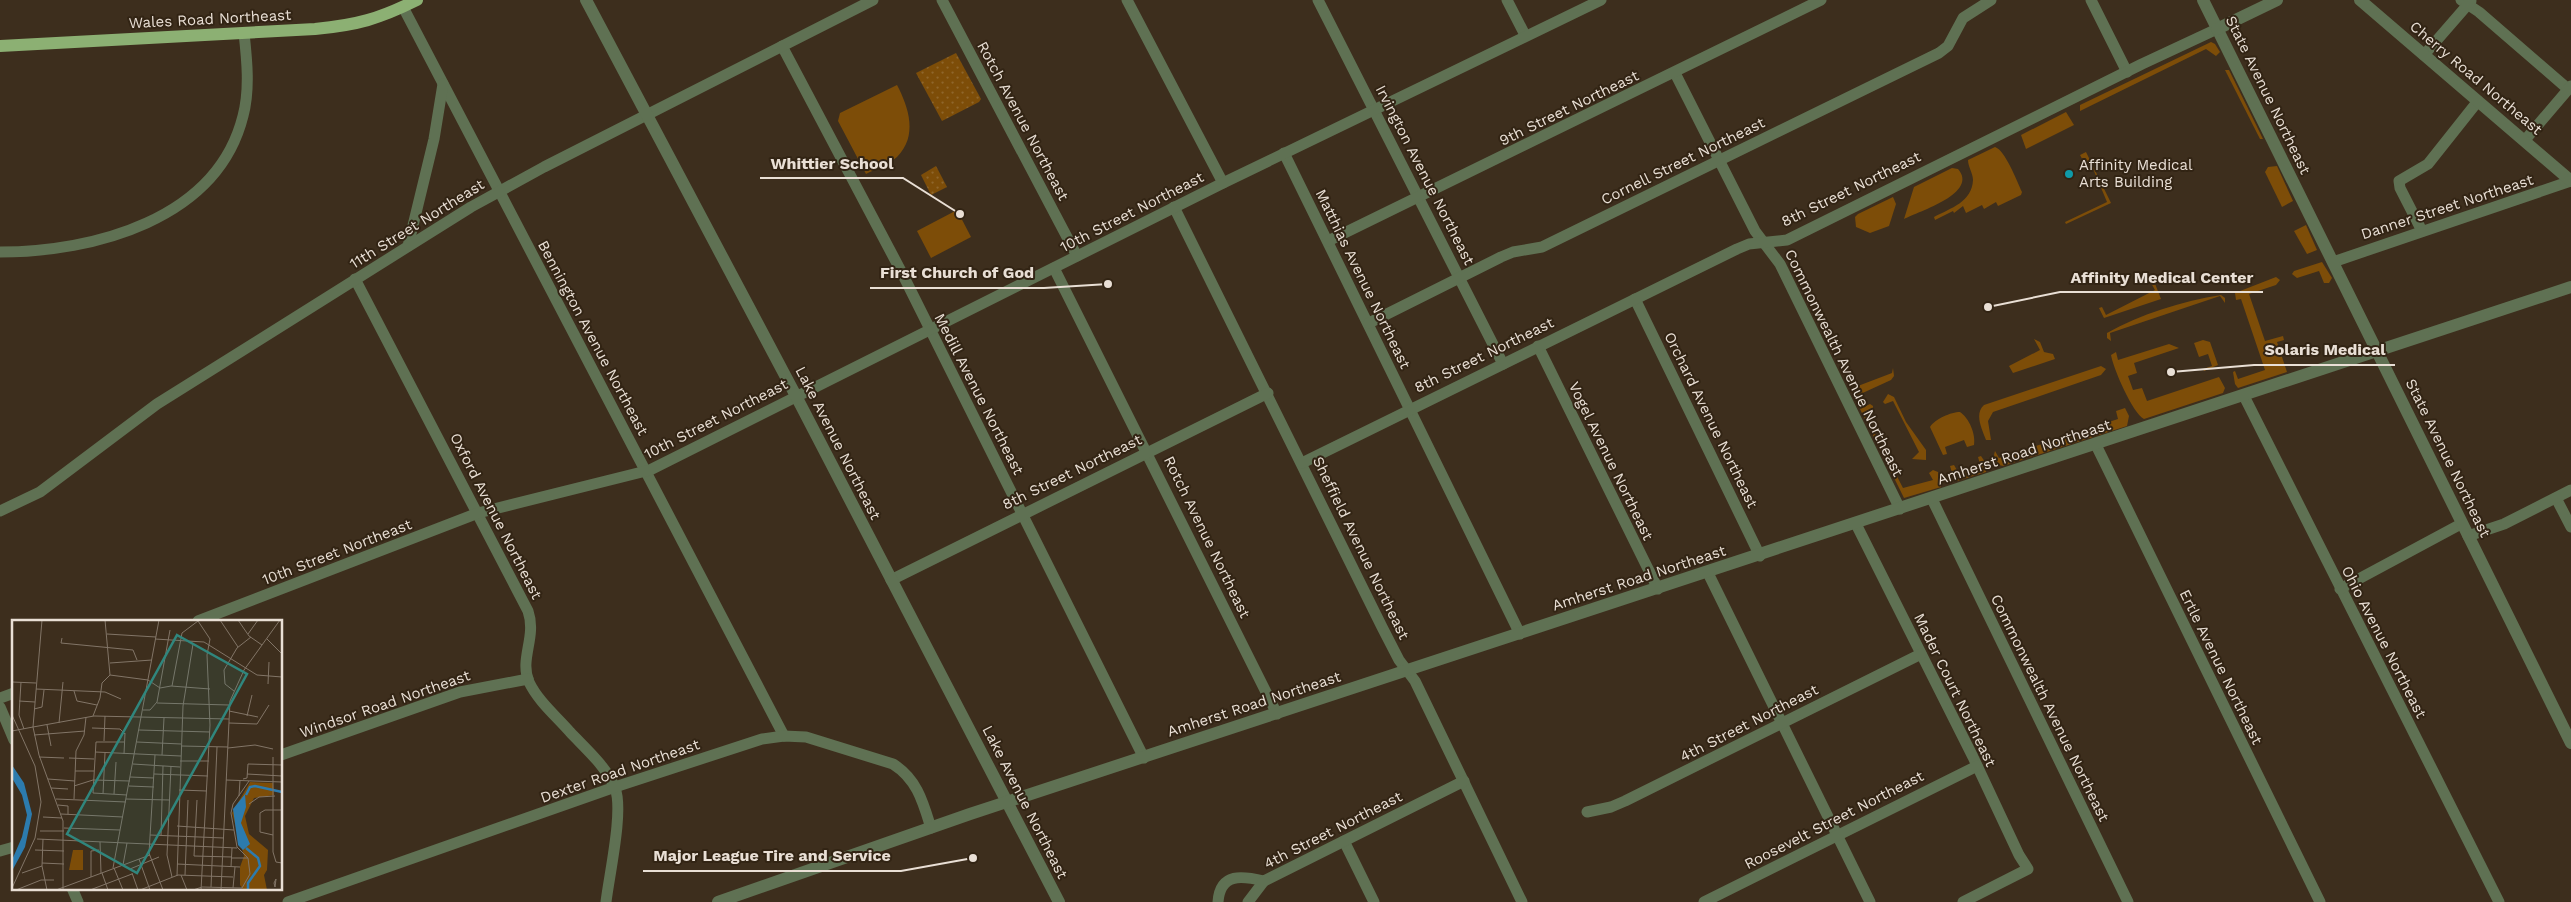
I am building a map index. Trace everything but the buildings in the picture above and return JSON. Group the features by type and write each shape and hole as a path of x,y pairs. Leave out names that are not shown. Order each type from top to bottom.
{"main road":[{"name":"Wales Road Northeast","path":"0,46 244,33 352,25 382,17 417,0"}],"street":[{"name":"Lake Avenue Northeast","path":"586,0 796,396 1059,902"},
{"name":"11th Street Northeast","path":"0,511 40,492 157,404 499,191 873,0"},
{"name":"Rotch Avenue Northeast","path":"942,0 1077,256"},
{"path":"1127,0 1223,183"},
{"name":"Irvington Avenue Northeast","path":"1318,0 1420,197 1503,364"},
{"path":"1507,0 1526,35"},
{"name":"10th Street Northeast","path":"201,620 478,513 646,471 1174,207 1601,0"},
{"name":"9th Street Northeast","path":"1328,242 1821,0"},
{"name":"Cornell Street Northeast","path":"1368,323 1513,252 1542,247 1939,53 1948,46 1963,18 1991,0"},
{"path":"2091,0 2127,72"},
{"name":"State Avenue Northeast","path":"2203,0 2571,743"},
{"name":"8th Street Northeast","path":"1302,463 1737,249 1749,244 1787,240 2277,0"},
{"name":"Cherry Road Northeast","path":"2360,0 2571,181"},
{"path":"2424,55 2467,2 2570,87 2525,140"},
{"name":"Bennington Avenue Northeast","path":"403,7 784,736"},
{"path":"0,252 57,248 123,232 170,211 197,190 224,159 243,116 246,86 244,33"},
{"name":"Medill Avenue Northeast","path":"782,46 1023,514 1144,758"},
{"name":"Commonwealth Avenue Northeast","path":"1675,73 1755,231 1780,264 1900,509"},
{"path":"408,246 436,130 443,84"},
{"path":"2422,231 2400,188 2399,181 2428,164 2478,101"},
{"name":"Matthias Avenue Northeast","path":"1284,153 1520,634"},
{"name":"Danner Street Northeast","path":"2333,262 2571,181"},
{"name":"Sheffield Avenue Northeast","path":"1174,207 1391,643 1408,670 1464,781 1522,902"},
{"name":"Rotch Avenue Northeast","path":"1054,268 1277,714"},
{"name":"Oxford Avenue Northeast","path":"356,279 478,513 531,620 532,629 526,664 528,679"},
{"name":"Amherst Road Northeast","path":"718,902 1007,802 1760,556 2571,287"},
{"name":"Orchard Avenue Northeast","path":"1635,299 1760,556"},
{"name":"Vogel Avenue Northeast","path":"1538,346 1658,589"},
{"name":"8th Street Northeast","path":"891,580 1268,393"},
{"name":"Ohio Avenue Northeast","path":"2244,396 2499,902"},
{"name":"Ertle Avenue Northeast","path":"2096,445 2320,902"},
{"path":"2468,536 2504,524 2571,490"},
{"path":"2556,498 2571,528"},
{"name":"Commonwealth Avenue Northeast","path":"1932,499 2128,902"},
{"name":"Mader Court Northeast","path":"1856,524 2019,855 2028,869 1963,902"},
{"path":"2340,589 2461,524"},
{"path":"1708,573 1870,902"},
{"name":"4th Street Northeast","path":"1587,812 1625,802 1921,654"},
{"path":"528,679 537,696 604,768 615,787 618,809 606,902"},
{"name":"Windsor Road Northeast","path":"282,755 460,692 528,679"},
{"path":"0,698 12,694"},
{"path":"0,707 12,735"},
{"name":"Dexter Road Northeast","path":"288,902 615,787 749,743 784,736 806,737 871,756 904,770 922,799 932,828"},
{"name":"Roosevelt Street Northeast","path":"1704,902 1976,766"},
{"name":"4th Street Northeast","path":"1219,898 1225,884 1235,878 1245,876 1264,881 1464,781"},
{"path":"1344,841 1374,902"},
{"path":"1248,902 1264,881"},
{"path":"73,890 78,902"}],"shaded area":[{"path":"2211,42 2215,44 2220,52 2216,56 2206,49 2080,111 2080,105"},
{"path":"956,53 981,99 979,102 942,121 916,73"},
{"path":"2225,70 2229,70 2263,139 2260,139"},
{"path":"897,85 908,112 908,140 904,149 897,157 866,174 838,121 840,113"},
{"path":"2066,112 2074,125 2026,149 2021,135"},
{"path":"1995,147 2003,154 2010,166 2022,192 2021,195 1998,206 1996,202 1984,209 1982,205 1966,213 1963,206 1954,213 1953,211 1935,220 1934,217 1954,207 1969,194 1973,180 1968,160"},
{"path":"2086,152 2111,203 2066,224 2065,222 2107,202 2091,164 2086,166 2080,155"},
{"path":"936,166 947,187 931,195 921,175"},
{"path":"2277,166 2293,201 2282,207 2265,172 2268,167"},
{"path":"1952,168 1958,169 1962,178 1961,186 1945,200 1904,219 1914,187"},
{"path":"1893,197 1896,204 1889,226 1870,233 1856,227 1855,217 1858,214"},
{"path":"957,210 971,237 931,258 917,231"},
{"path":"2306,225 2317,250 2307,254 2294,231"},
{"path":"2322,262 2332,278 2329,283 2324,283 2319,271 2297,278 2292,274 2294,271"},
{"path":"2276,277 2280,280 2276,285 2249,294 2265,341 2283,336 2284,340 2277,342 2287,372 2238,388 2235,384 2233,372 2235,371 2238,379 2265,370 2241,299 2236,300 2235,293"},
{"path":"2154,281 2161,299 2104,318 2099,308 2102,307 2106,315 2155,290 2151,283"},
{"path":"2221,295 2225,298 2225,303 2220,296 2110,333 2111,341 2107,338 2107,333 2148,314"},
{"path":"2034,339 2040,342 2044,352 2053,354 2055,359 2013,373 2009,366 2040,350"},
{"path":"2203,340 2210,342 2218,365 2204,371 2203,369 2212,366 2208,354 2199,357 2194,343"},
{"path":"2169,344 2179,348 2134,363 2137,373 2128,376 2133,390 2142,388 2147,401 2219,377 2225,388 2223,393 2144,419 2134,409 2129,400 2119,380 2111,355 2116,352 2118,360"},
{"path":"2101,366 2106,369 2101,375 1993,412 1988,421 1991,440 1986,440 1979,417 1984,405"},
{"path":"1893,368 1894,376 1891,380 1854,397 1850,389 1892,373"},
{"path":"1888,394 1894,397 1906,422 1926,450 1926,460 1912,459 1919,452 1893,401 1885,404 1883,402"},
{"path":"1870,404 1873,406 1873,409 1865,414 1903,488 1933,480 1929,473 1933,470 1938,472 1941,487 1904,498 1860,409"},
{"path":"2125,408 2129,416 2127,426 2003,466 1999,465 1994,455 1995,451 1999,458 2118,419 2116,411"},
{"path":"1960,412 1971,427 1974,445 1967,447 1964,440 1945,447 1947,454 1943,455 1930,427 1944,416"},
{"path":"1981,456 1987,465 1986,472 1957,481 1954,479 1950,466 1954,465 1958,472 1980,464 1978,457"}],"place":[{"name":"Affinity Medical Arts Building","path":"2069,174"},
{"name":"Whittier School","path":"960,214"},
{"name":"First Church of God","path":"1108,284"},
{"name":"Affinity Medical Center","path":"1988,307"},
{"name":"Solaris Medical","path":"2171,372"},
{"name":"Major League Tire and Service","path":"973,858"}]}
